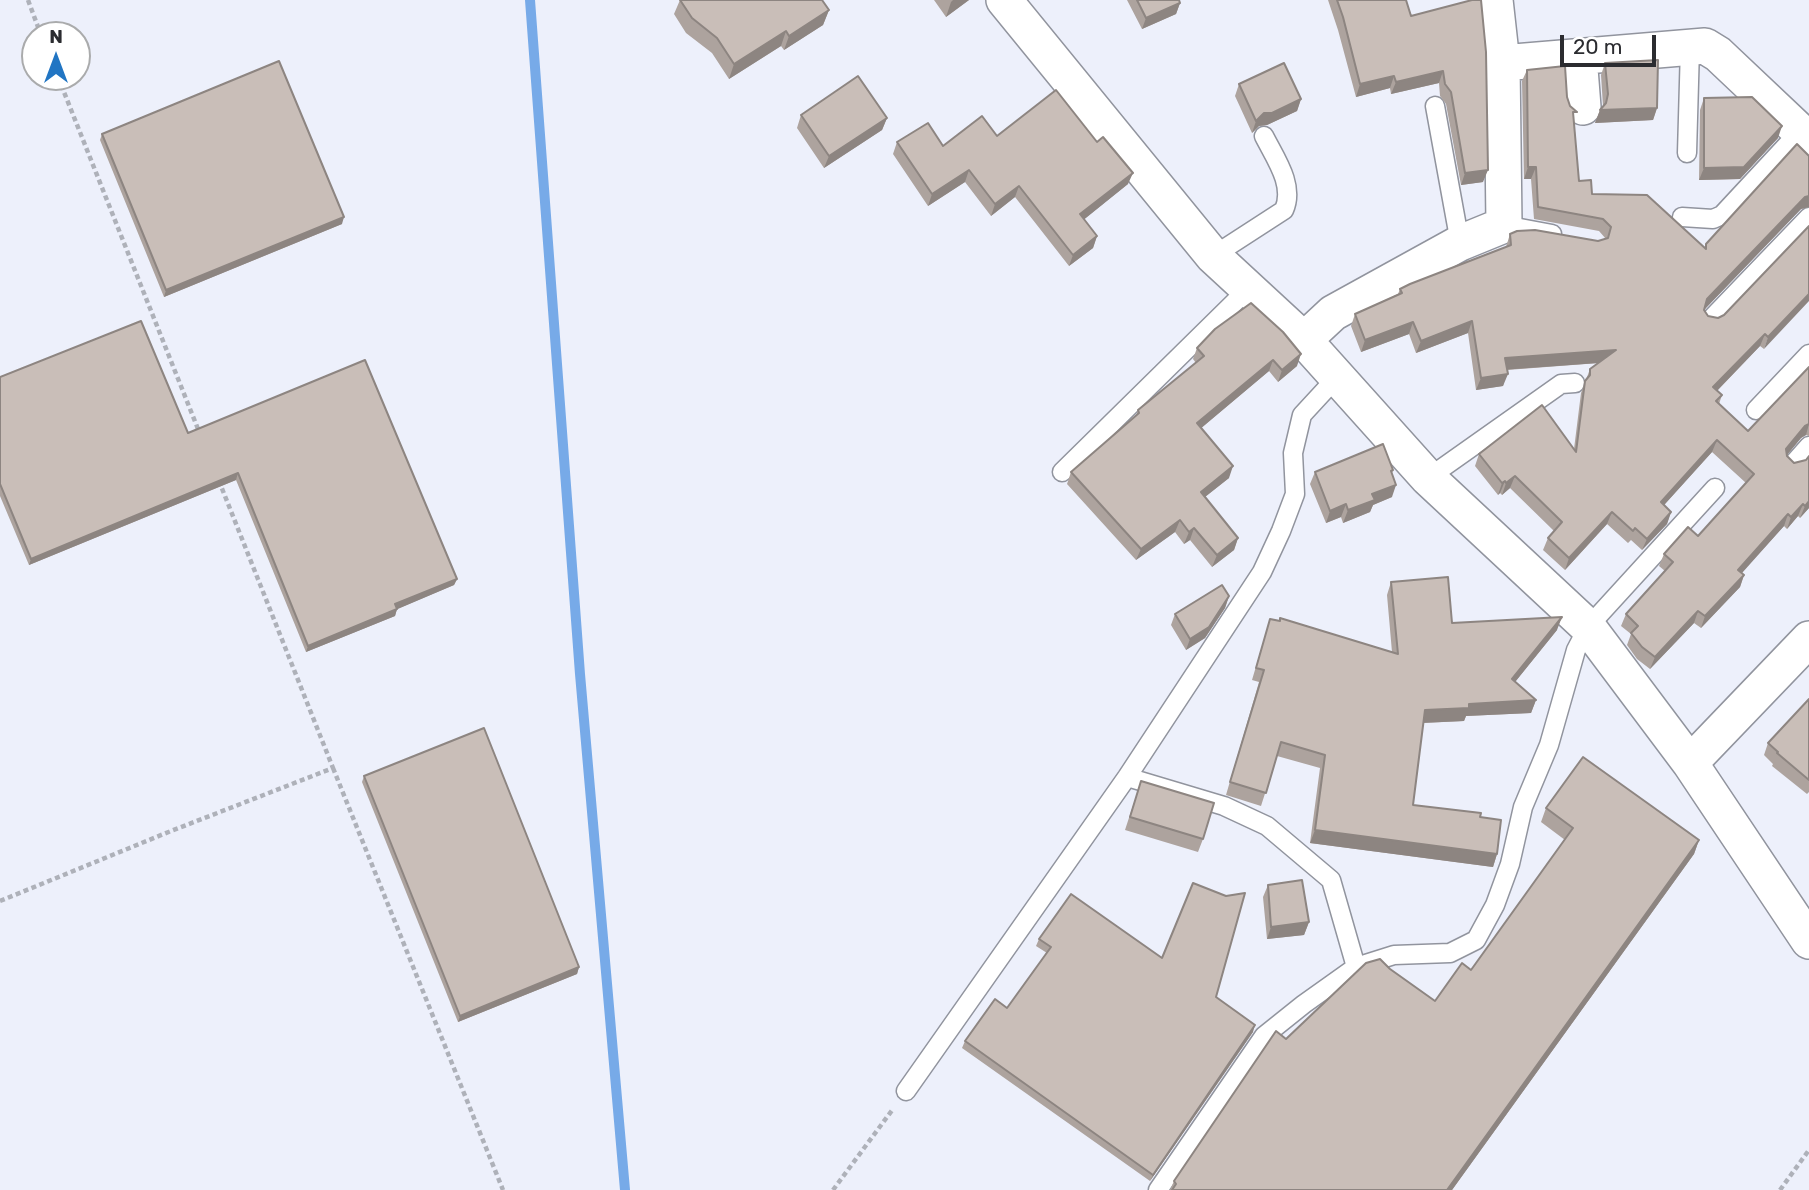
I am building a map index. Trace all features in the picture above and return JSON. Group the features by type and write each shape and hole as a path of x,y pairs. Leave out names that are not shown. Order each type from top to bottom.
{"street":[{"path":"1004,0 1213,256 1304,340 1428,478 1588,627 1690,763 1809,941"},
{"path":"1304,340 1333,313 1460,243 1504,225 1502,63 1495,0"},
{"path":"1502,63 1704,46 1718,54 1804,136"},
{"path":"1579,56 1583,107"},
{"path":"1690,763 1809,639"}],"lane":[{"path":"1687,153 1690,47"},
{"path":"1435,106 1460,243"},
{"path":"1213,256 1284,210 1288,202 1289,189 1264,136"},
{"path":"1682,217 1713,219 1723,215 1804,136"},
{"path":"1711,319 1809,217"},
{"path":"1504,225 1573,237"},
{"path":"1062,472 1249,288"},
{"path":"1756,410 1809,354"},
{"path":"906,1091 1127,776 1262,572 1294,494 1293,453 1301,415 1338,376"},
{"path":"1428,478 1561,384 1575,383"},
{"path":"1793,464 1809,446"},
{"path":"1158,1190 1264,1036 1304,1004 1356,967 1394,955 1450,953 1476,940 1499,895 1510,864 1523,807 1549,746 1576,650 1588,627 1715,488"},
{"path":"1127,776 1224,806 1267,827 1331,880 1356,967"}],"path":[{"path":"28,0 36,21"},
{"path":"64,91 203,441"},
{"path":"217,477 503,1190"},
{"path":"0,901 333,768"},
{"path":"833,1190 906,1091"},
{"path":"1780,1190 1809,1150"}],"building":[{"path":"680,0 822,0 829,10 789,36 786,31 734,64 717,38 692,18"},
{"path":"1137,0 1179,0 1180,3 1146,18"},
{"path":"1337,0 1406,0 1411,16 1481,0 1486,52 1488,170 1465,173 1451,92 1445,84 1443,71 1396,82 1394,76 1360,84"},
{"path":"1658,60 1657,108 1600,110 1606,103 1608,94 1605,63"},
{"path":"279,61 344,217 166,290 102,134"},
{"path":"1284,63 1301,99 1272,113 1264,113 1256,121 1239,84"},
{"path":"1565,66 1567,97 1570,106 1577,112 1573,112 1579,181 1591,180 1592,194 1647,195 1706,249 1706,244 1797,144 1809,156 1809,196 1805,197 1707,299 1704,310 1708,316 1718,318 1724,315 1809,226 1809,294 1768,337 1765,334 1713,387 1722,395 1716,401 1748,431 1809,367 1809,424 1786,449 1787,456 1794,463 1806,460 1809,456 1809,501 1791,517 1788,514 1738,570 1744,575 1705,616 1698,611 1655,657 1642,647 1631,633 1638,626 1626,614 1673,562 1664,554 1688,527 1698,536 1754,474 1717,440 1661,502 1671,512 1647,539 1635,528 1633,531 1612,512 1569,558 1548,538 1562,522 1515,476 1502,483 1479,454 1542,405 1576,452 1585,381 1590,375 1590,369 1616,350 1505,358 1508,374 1481,378 1472,321 1421,341 1413,322 1365,340 1355,314 1402,293 1400,289 1410,284 1511,245 1510,234 1517,231 1535,230 1598,241 1608,238 1611,227 1603,219 1538,207 1536,167 1528,167 1527,70"},
{"path":"858,76 887,118 829,156 801,115"},
{"path":"1056,90 1097,142 1103,137 1133,173 1080,214 1097,236 1073,255 1019,186 995,204 969,170 932,194 897,142 928,123 943,146 982,116 997,136"},
{"path":"1752,97 1782,126 1744,167 1704,168 1704,98"},
{"path":"1251,303 1283,332 1301,354 1282,370 1273,360 1197,423 1233,466 1201,492 1238,538 1217,555 1194,528 1189,532 1180,520 1141,549 1071,472 1139,413 1138,410 1204,356 1197,348 1215,329"},
{"path":"141,321 188,433 365,360 457,579 395,604 397,609 308,646 238,473 31,559 0,484 0,377"},
{"path":"1383,444 1396,485 1372,494 1375,500 1348,510 1346,504 1330,511 1315,472"},
{"path":"1448,577 1452,623 1562,617 1512,679 1536,700 1425,710 1413,805 1481,813 1480,817 1501,820 1497,854 1315,830 1325,755 1281,742 1266,793 1230,782 1264,670 1256,668 1270,619 1280,621 1280,618 1398,654 1391,582"},
{"path":"1222,585 1229,596 1209,627 1190,639 1175,614"},
{"path":"1809,699 1809,780 1768,743"},
{"path":"484,728 579,967 460,1016 364,776"},
{"path":"1583,757 1699,840 1447,1190 1172,1190 1176,1184 1174,1181 1276,1031 1286,1039 1366,963 1380,959 1435,1001 1462,963 1471,970 1573,828 1546,808"},
{"path":"1141,781 1214,803 1203,839 1130,817"},
{"path":"1302,880 1309,922 1271,927 1268,885"},
{"path":"1193,883 1226,896 1245,893 1216,997 1255,1025 1153,1175 965,1041 995,999 1007,1008 1051,947 1039,939 1071,894 1162,958"}],"waterway":[{"path":"530,0 580,674 625,1190"}]}
